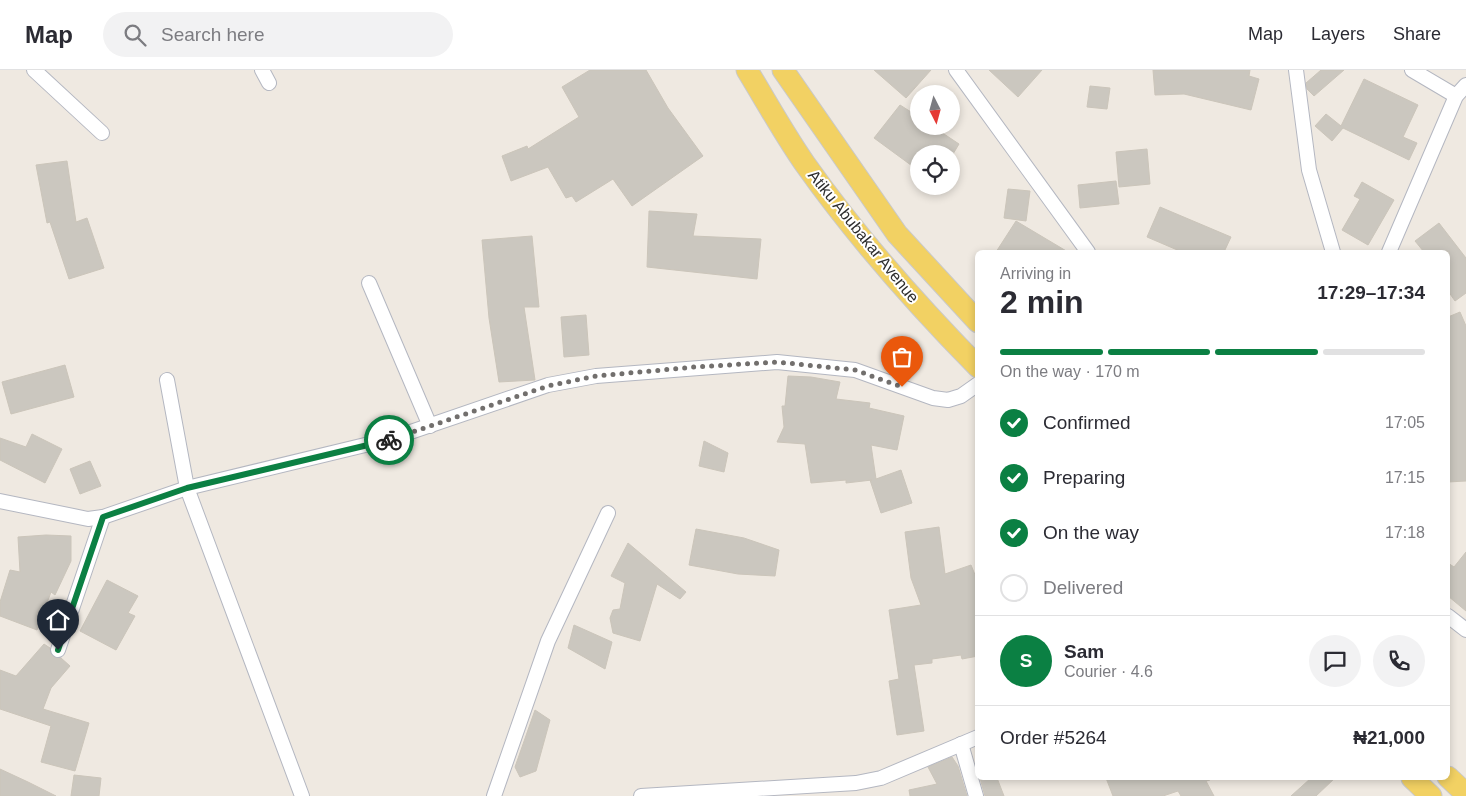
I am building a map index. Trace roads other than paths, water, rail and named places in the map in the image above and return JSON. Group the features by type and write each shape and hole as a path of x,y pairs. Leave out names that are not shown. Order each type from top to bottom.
{"main road":[{"name":"Atiku Abubakar Avenue","path":"747,70 804,163 843,215 946,334 975,364"},
{"name":"Atiku Abubakar Avenue","path":"783,70 897,234 975,319"},
{"path":"1414,780 1431,796"},
{"path":"1445,784 1466,794"}],"street":[{"path":"34,70 102,133"},
{"path":"262,70 269,83"},
{"path":"956,70 1087,250"},
{"path":"1296,70 1309,170 1332,250"},
{"path":"1412,70 1456,96"},
{"path":"1391,250 1456,96 1466,85"},
{"path":"368,283 430,426"},
{"path":"0,501 47,509 88,519 103,517 187,488 390,439 548,386 596,376 777,362 855,370 932,398 948,400 961,396 975,386"},
{"path":"167,380 187,488 302,796"},
{"path":"494,796 548,641 608,513"},
{"path":"58,650 103,517"},
{"path":"1450,618 1466,630"},
{"path":"641,796 735,793 856,783 881,778 975,738"},
{"path":"961,744 976,796"}]}
